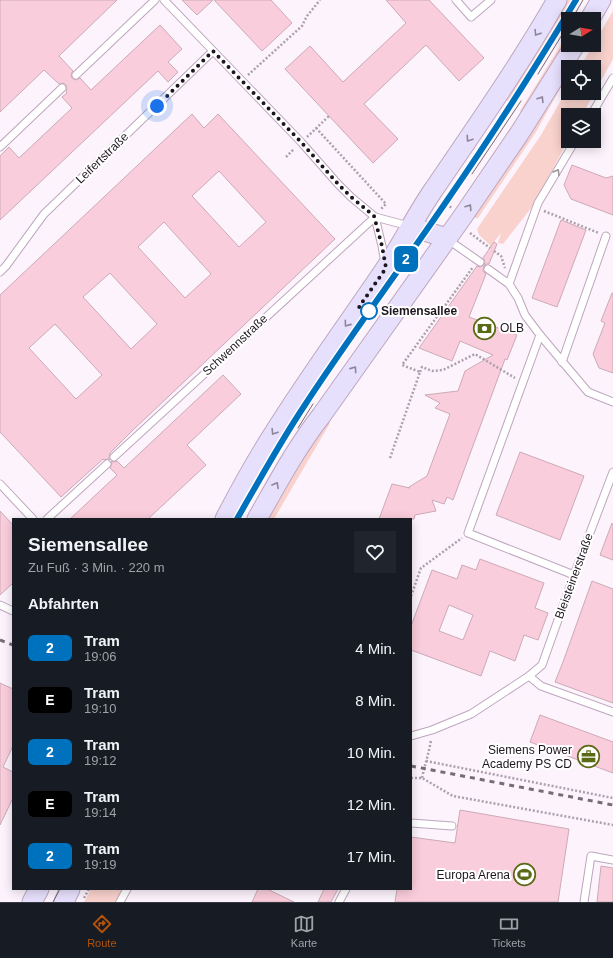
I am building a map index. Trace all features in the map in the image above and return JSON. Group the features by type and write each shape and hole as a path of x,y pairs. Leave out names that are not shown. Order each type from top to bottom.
{"main road":[{"path":"226,518 238,493 273,433 313,372 386,268 431,194 522,58 557,0"},
{"path":"594,12 601,0"},
{"path":"258,518 307,434 447,238 519,134 571,52"},
{"path":"411,227 447,238"},
{"path":"32,902 38,890"},
{"path":"64,902 70,890"}],"lane":[{"path":"76,75 155,0"},
{"path":"164,0 272,112 351,197 374,216 411,227"},
{"path":"456,0 471,17 491,0"},
{"name":"Leifertstraße","path":"0,272 44,214 213,51"},
{"path":"595,108 613,78"},
{"path":"0,147 62,88"},
{"path":"509,284 537,206 571,148"},
{"path":"374,216 386,268"},
{"name":"Schwennstraße","path":"114,457 374,216"},
{"path":"562,362 606,236"},
{"path":"447,238 479,261"},
{"path":"488,269 509,284 518,298 525,315 588,392 613,402"},
{"path":"540,335 468,533 574,575"},
{"path":"48,518 107,464"},
{"name":"Bleisteinerstraße","path":"412,736 432,730 471,714 529,676 542,665 613,472"},
{"path":"0,484 32,518"},
{"path":"0,605 12,611"},
{"path":"529,676 541,686 613,712"},
{"path":"412,823 452,826"},
{"path":"584,902 591,856 613,860"},
{"path":"120,902 126,890"},
{"path":"339,902 345,890"}],"path":[{"path":"242,81 302,26 307,16 320,0"},
{"path":"316,128 386,204 374,216"},
{"path":"537,206 606,236"},
{"path":"469,232 490,248"},
{"path":"494,251 501,256 509,284"},
{"path":"420,372 402,365 479,261"},
{"path":"390,458 422,367 432,371 442,370 475,354 523,383"},
{"path":"412,593 420,568 468,533"},
{"path":"422,778 428,758 432,730"},
{"path":"426,761 613,798"},
{"path":"412,778 422,778 453,796 613,825"}],"shaded area":[{"path":"566,0 574,0 567,12 561,12 561,21 510,103 506,100 524,66"},
{"path":"613,11 613,59 601,81 601,60 584,60 589,52 601,52 601,31"},
{"path":"561,44 561,52 563,52 522,113 520,111"},
{"path":"561,79 561,87 536,132 478,218 471,217"},
{"path":"561,100 590,100 586,108 561,108 561,148 564,148 532,207 503,244 498,243 501,233 491,246 479,235 477,229 541,135"},
{"path":"329,422 330,423 275,518 269,518 304,457"},
{"path":"90,890 124,890 118,902 84,902"}],"building":[{"path":"0,0 117,0 59,56 73,71 71,74 72,78 75,80 80,78 91,90 160,25 182,49 168,62 178,72 168,82 158,71 0,220 0,156 9,147 19,158 72,108 62,97 67,93 66,85 63,83 59,84 44,70 0,112"},
{"path":"182,0 213,0 197,15"},
{"path":"214,0 271,0 292,23 262,51"},
{"path":"386,0 429,0 484,58 459,81 426,45 364,104 398,139 373,163 285,69 310,46 343,82 406,23"},
{"path":"192,114 204,128 218,114 335,239 132,431 110,453 110,460 103,459 61,497 0,432 0,295","holes":["219,171 266,222 239,247 192,196","164,222 211,274 185,298 138,247","110,273 157,324 131,349 83,297","55,324 102,375 76,399 29,348"]},
{"path":"572,165 606,178 613,176 613,215 571,199 564,185"},
{"path":"561,220 586,230 557,307 532,298"},
{"path":"494,242 497,244 489,264 484,266 483,271 486,274 469,317 517,335 507,360 505,359 453,500 447,497 444,504 432,500 436,511 415,515 414,519 379,518 392,484 410,488 409,487 427,476 450,414 435,408 440,403 425,395 458,391 465,371 493,355 460,341 452,361 419,348 477,266 480,267 484,265 485,262 483,258"},
{"path":"612,293 613,373 599,368 593,354 605,323 601,321"},
{"path":"223,375 241,394 187,445 206,465 149,518 71,518 117,475 110,468 112,463 111,461 117,461 124,468"},
{"path":"520,452 584,476 560,540 496,515"},
{"path":"0,511 12,524 12,584 0,595"},
{"path":"612,523 613,524 613,560 600,555"},
{"path":"480,559 544,583 535,608 548,613 538,640 524,635 515,661 490,651 481,676 412,650 412,623 432,570 457,579 462,565 476,570","holes":["449,605 473,615 463,640 439,631"]},
{"path":"592,581 613,589 613,703 555,682"},
{"path":"0,683 12,689 12,748 3,767 12,772 12,800 0,825"},
{"path":"540,715 613,742 613,773 530,742"},
{"path":"460,810 569,829 558,902 395,902 397,890 412,890 412,837 455,843"},
{"path":"601,866 613,868 613,902 597,902"},
{"path":"258,890 269,890 294,902 252,902"},
{"path":"324,890 337,890 331,902 318,902"}],"tram line":[{"path":"238,518 299,414 481,150 530,76 576,0"},
{"name":"2","path":"238,518 299,415 450,196 517,95 576,0"},
{"path":"576,12 583,0"},
{"path":"538,74 561,36"},
{"path":"472,174 521,101"},
{"path":"298,428 313,404"},
{"path":"53,902 59,890"}],"railway":[{"path":"0,640 12,645"},
{"path":"412,766 613,805"}],"place":[{"name":"Siemensallee","path":"369,311"},
{"name":"OLB","path":"484,328"},
{"name":"Siemens Power Academy PS CD","path":"588,757"},
{"name":"Europa Arena","path":"525,875"}],"route":[{"path":"157,106 213,51 301,142 338,184 374,216 386,268 359,307 369,311"}]}
